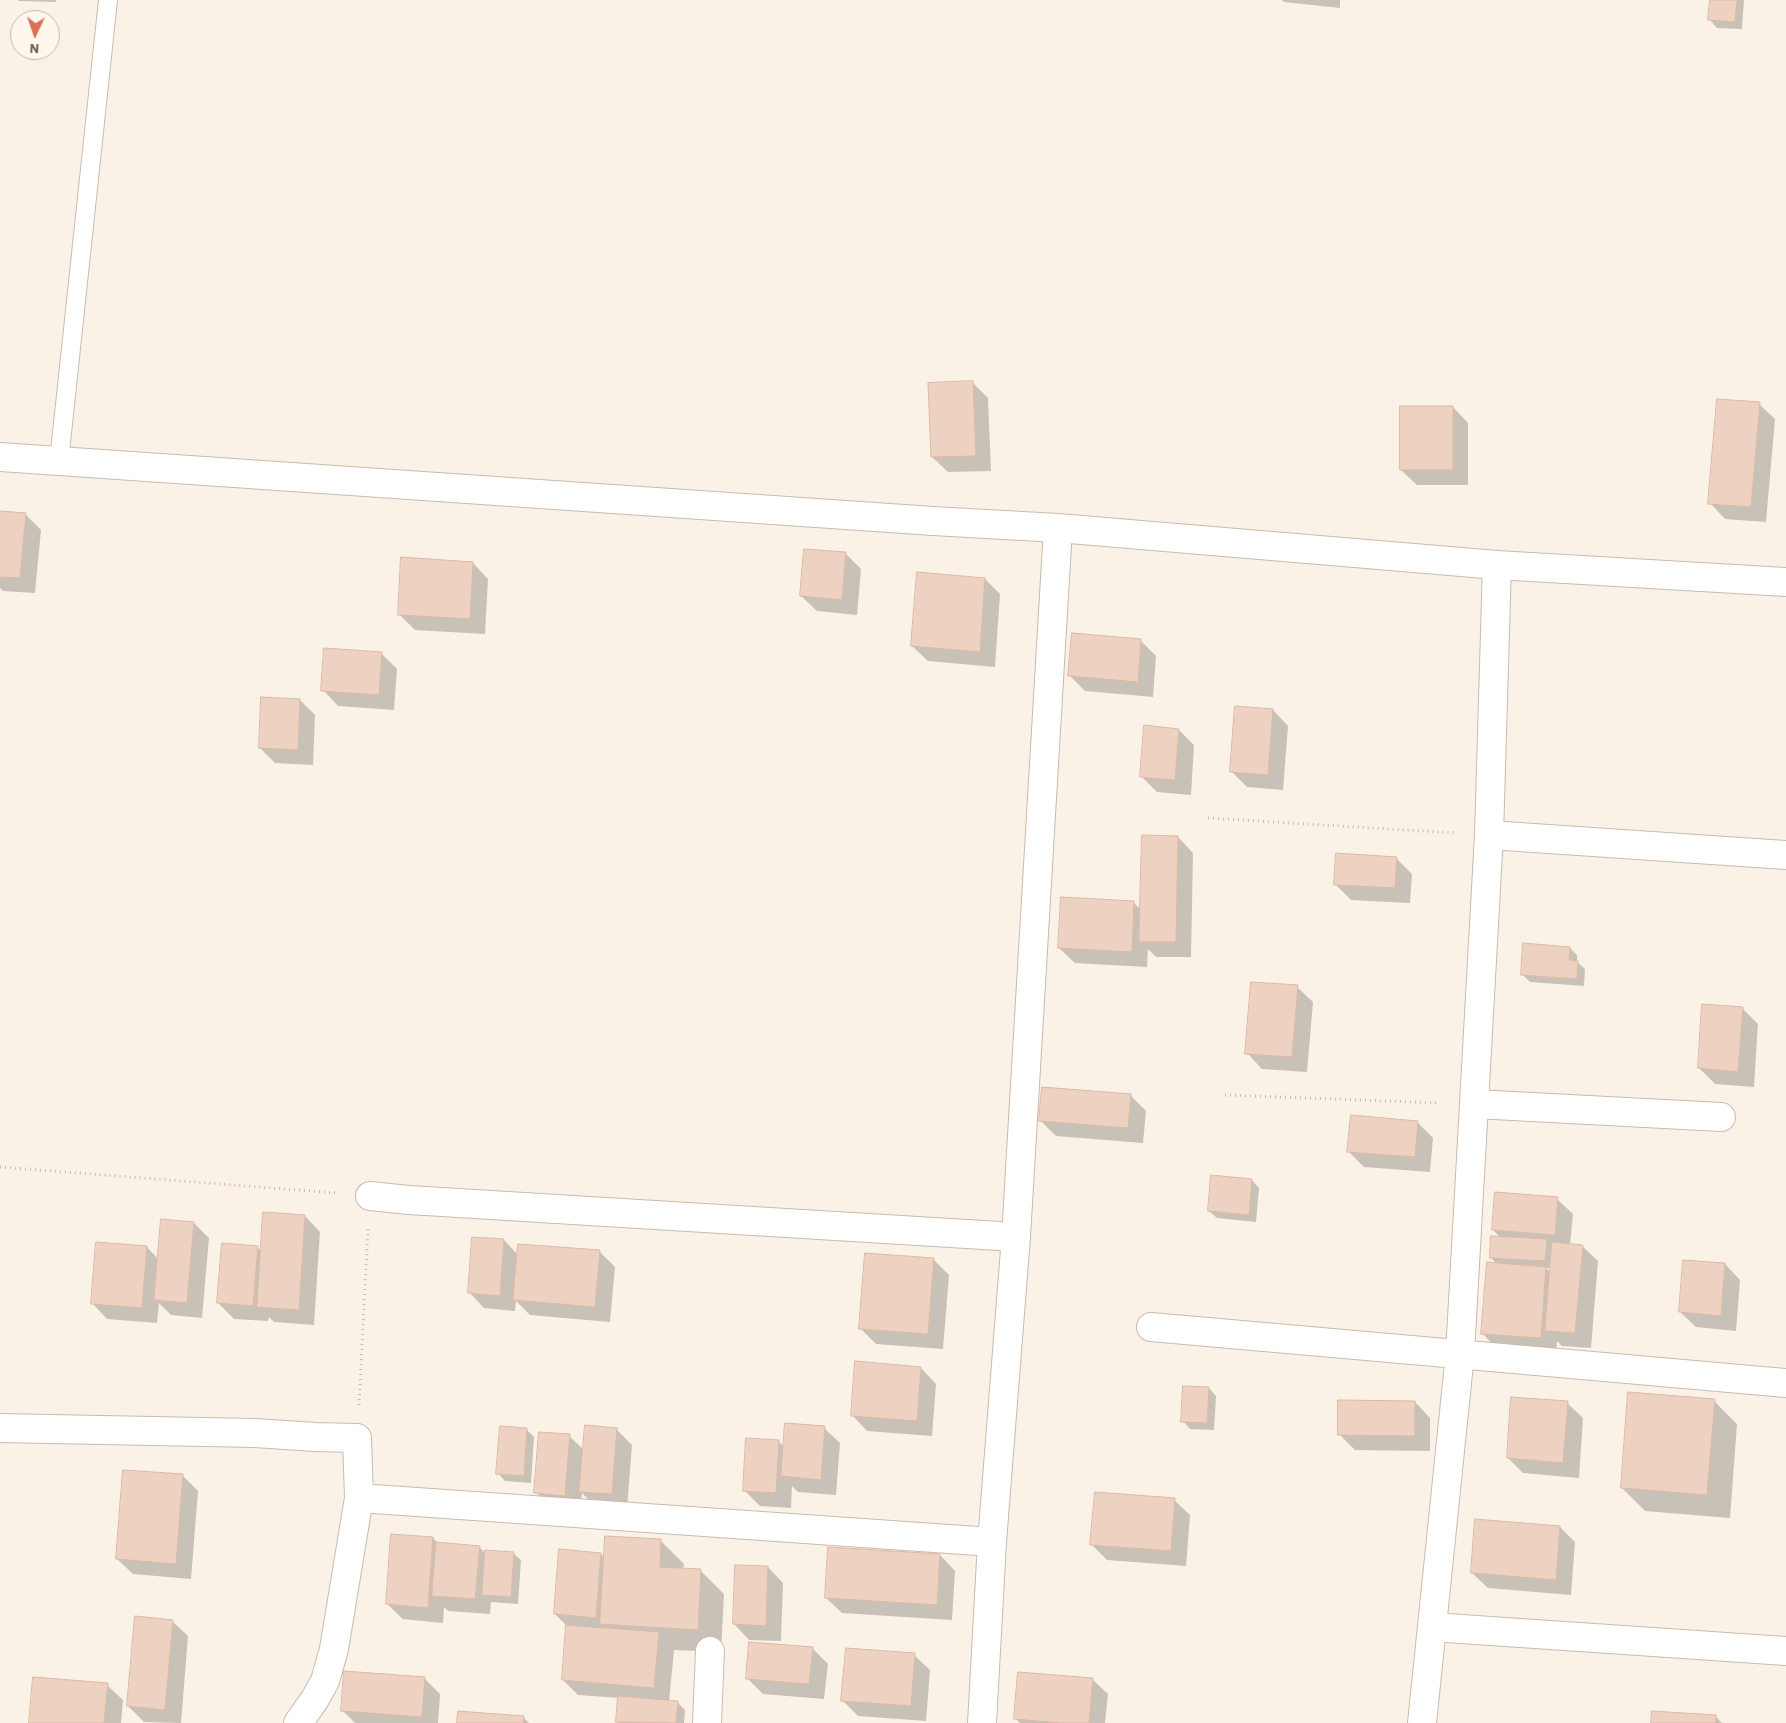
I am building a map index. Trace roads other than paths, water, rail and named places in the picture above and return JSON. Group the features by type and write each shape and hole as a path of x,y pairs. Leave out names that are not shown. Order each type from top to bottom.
{"street":[{"path":"0,456 1058,528 1497,565 1786,582"},
{"path":"982,1723 992,1542 1016,1238 1058,528"},
{"path":"1422,1723 1460,1354 1489,835 1497,565"},
{"path":"1489,835 1786,855"},
{"path":"1474,1104 1721,1117"},
{"path":"370,1196 1016,1238"},
{"path":"1151,1327 1786,1383"},
{"path":"0,1428 255,1433 357,1438 360,1498 334,1649 325,1681 298,1723"},
{"path":"360,1498 992,1542"},
{"path":"1432,1627 1786,1651"},
{"path":"707,1723 710,1651"}],"lane":[{"path":"59,460 108,0"}]}
